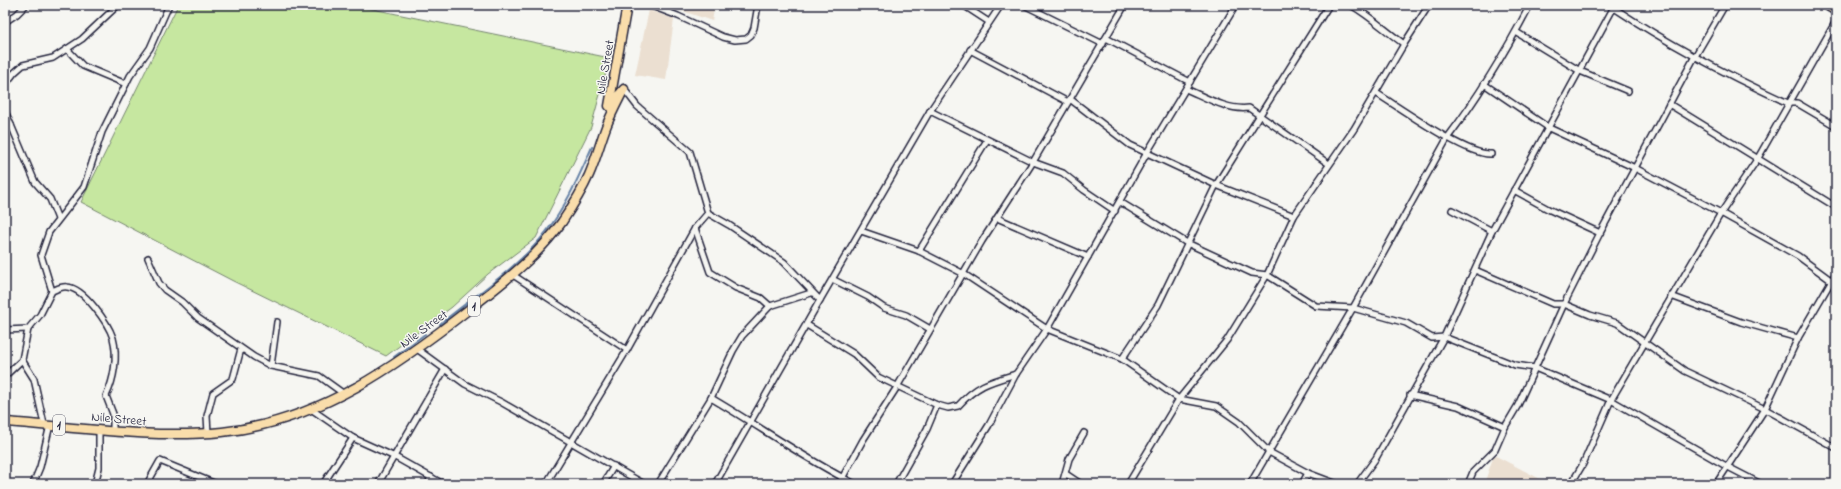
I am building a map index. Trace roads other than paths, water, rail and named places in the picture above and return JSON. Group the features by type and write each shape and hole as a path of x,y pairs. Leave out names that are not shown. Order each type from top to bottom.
{"main road":[{"name":"Nile Street","path":"624,89 609,106 627,5"},
{"path":"1826,5 1836,11"},
{"name":"Nile Street","path":"6,423 47,424 143,433 208,433 260,425 311,409 344,394 389,369 416,349 513,275 543,246 574,202 589,176 606,126 624,89"}],"street":[{"path":"5,22 17,14 26,5"},
{"path":"5,85 14,72 23,65 53,58 82,39 118,5"},
{"path":"5,376 22,360 28,329 40,315 52,291 41,255 48,232 84,186 102,132 126,84 150,48 169,5"},
{"path":"649,5 678,16 723,38 735,40 746,39 751,35 754,28 758,5"},
{"path":"963,5 989,22"},
{"path":"715,484 930,111 1001,5"},
{"path":"1024,5 1103,44"},
{"path":"839,484 863,440 897,387 930,329 1033,162 1103,44 1124,5"},
{"path":"952,484 990,425 1016,374 1047,328 1148,151 1236,5"},
{"path":"1122,359 1158,305 1216,185 1329,5"},
{"path":"1351,5 1368,15 1383,29 1404,44"},
{"path":"1128,484 1179,399 1227,340 1267,276 1294,216 1354,129 1404,44 1429,5"},
{"path":"1250,484 1353,308 1448,137 1484,84 1516,32 1530,5"},
{"path":"1468,484 1473,472 1495,450 1505,427 1518,405 1564,304 1600,233 1694,58 1725,5"},
{"path":"1357,484 1376,458 1410,395 1444,337 1492,231 1615,7 1694,58 1734,79 1788,103 1798,103 1836,126"},
{"path":"1571,484 1583,464 1611,400 1671,296 1758,158 1836,21"},
{"path":"1516,32 1580,71 1628,92"},
{"path":"1106,38 1190,82"},
{"path":"67,49 83,66 126,84"},
{"path":"970,50 1069,101 1130,144 1148,151 1216,185 1294,216"},
{"path":"1484,84 1548,128 1635,168 1722,213 1798,256 1834,282"},
{"path":"624,89 637,106 690,152 708,213 729,225 784,262 811,293 820,300"},
{"path":"1186,89 1222,104 1242,109 1249,108 1329,164"},
{"path":"1376,93 1448,137 1483,155 1491,154"},
{"path":"1669,104 1836,207"},
{"path":"5,111 8,124 35,182 50,200 58,219"},
{"path":"930,111 1033,162 1063,174 1115,211"},
{"path":"919,251 987,140"},
{"path":"1514,190 1548,209 1600,233"},
{"path":"1120,202 1187,243 1252,273 1267,276 1316,306 1353,308 1406,323 1432,338 1444,337 1515,365 1535,368 1611,400 1726,466 1761,484"},
{"path":"1452,210 1492,231"},
{"path":"546,484 628,350 695,228 708,213"},
{"path":"998,218 1088,257"},
{"path":"695,228 710,272 736,288 761,298 770,306"},
{"path":"861,231 919,251 964,274 1047,328 1122,359 1179,399 1216,406 1239,422 1269,452 1308,473 1337,484"},
{"path":"148,258 159,282 165,290 182,302 198,318 241,349 271,366 319,376 344,394"},
{"path":"1475,270 1548,302 1564,304 1590,315 1617,323 1685,370 1836,448"},
{"path":"1716,484 1726,466 1765,410 1798,338 1834,282 1836,273"},
{"path":"513,275 628,350"},
{"path":"834,280 868,297 884,308 906,315 930,329"},
{"path":"52,291 68,287 83,293 99,314 113,338 115,356 114,366 111,386 106,396 113,414 113,430"},
{"path":"658,484 711,398 733,351 742,336 770,306 811,293"},
{"path":"1671,296 1740,322 1798,338"},
{"path":"271,366 277,322"},
{"path":"807,325 854,354 878,377 937,405 948,408 958,406 968,395 981,385 1016,374"},
{"path":"5,330 28,329"},
{"path":"208,433 207,416 213,393 233,379 241,349"},
{"path":"416,349 465,384 644,484"},
{"path":"22,360 34,379 47,424 40,467 33,484"},
{"path":"378,484 445,369"},
{"path":"1410,395 1458,406 1505,427"},
{"path":"711,398 752,422 807,459 855,484"},
{"path":"896,484 926,429 937,405"},
{"path":"311,409 352,438 395,457 443,484"},
{"path":"95,484 99,468 99,429"},
{"path":"1062,484 1069,459 1084,433"},
{"path":"322,484 352,438"},
{"path":"147,484 160,461 216,484"},
{"path":"604,484 614,466"},
{"path":"1302,484 1308,473"},
{"path":"1066,474 1081,484"},
{"path":"428,484 431,477"}],"waterway":[{"path":"440,324 496,281 535,245 546,232 566,202 592,147"},
{"path":"394,357 425,334"},
{"path":"349,386 355,383"}]}
